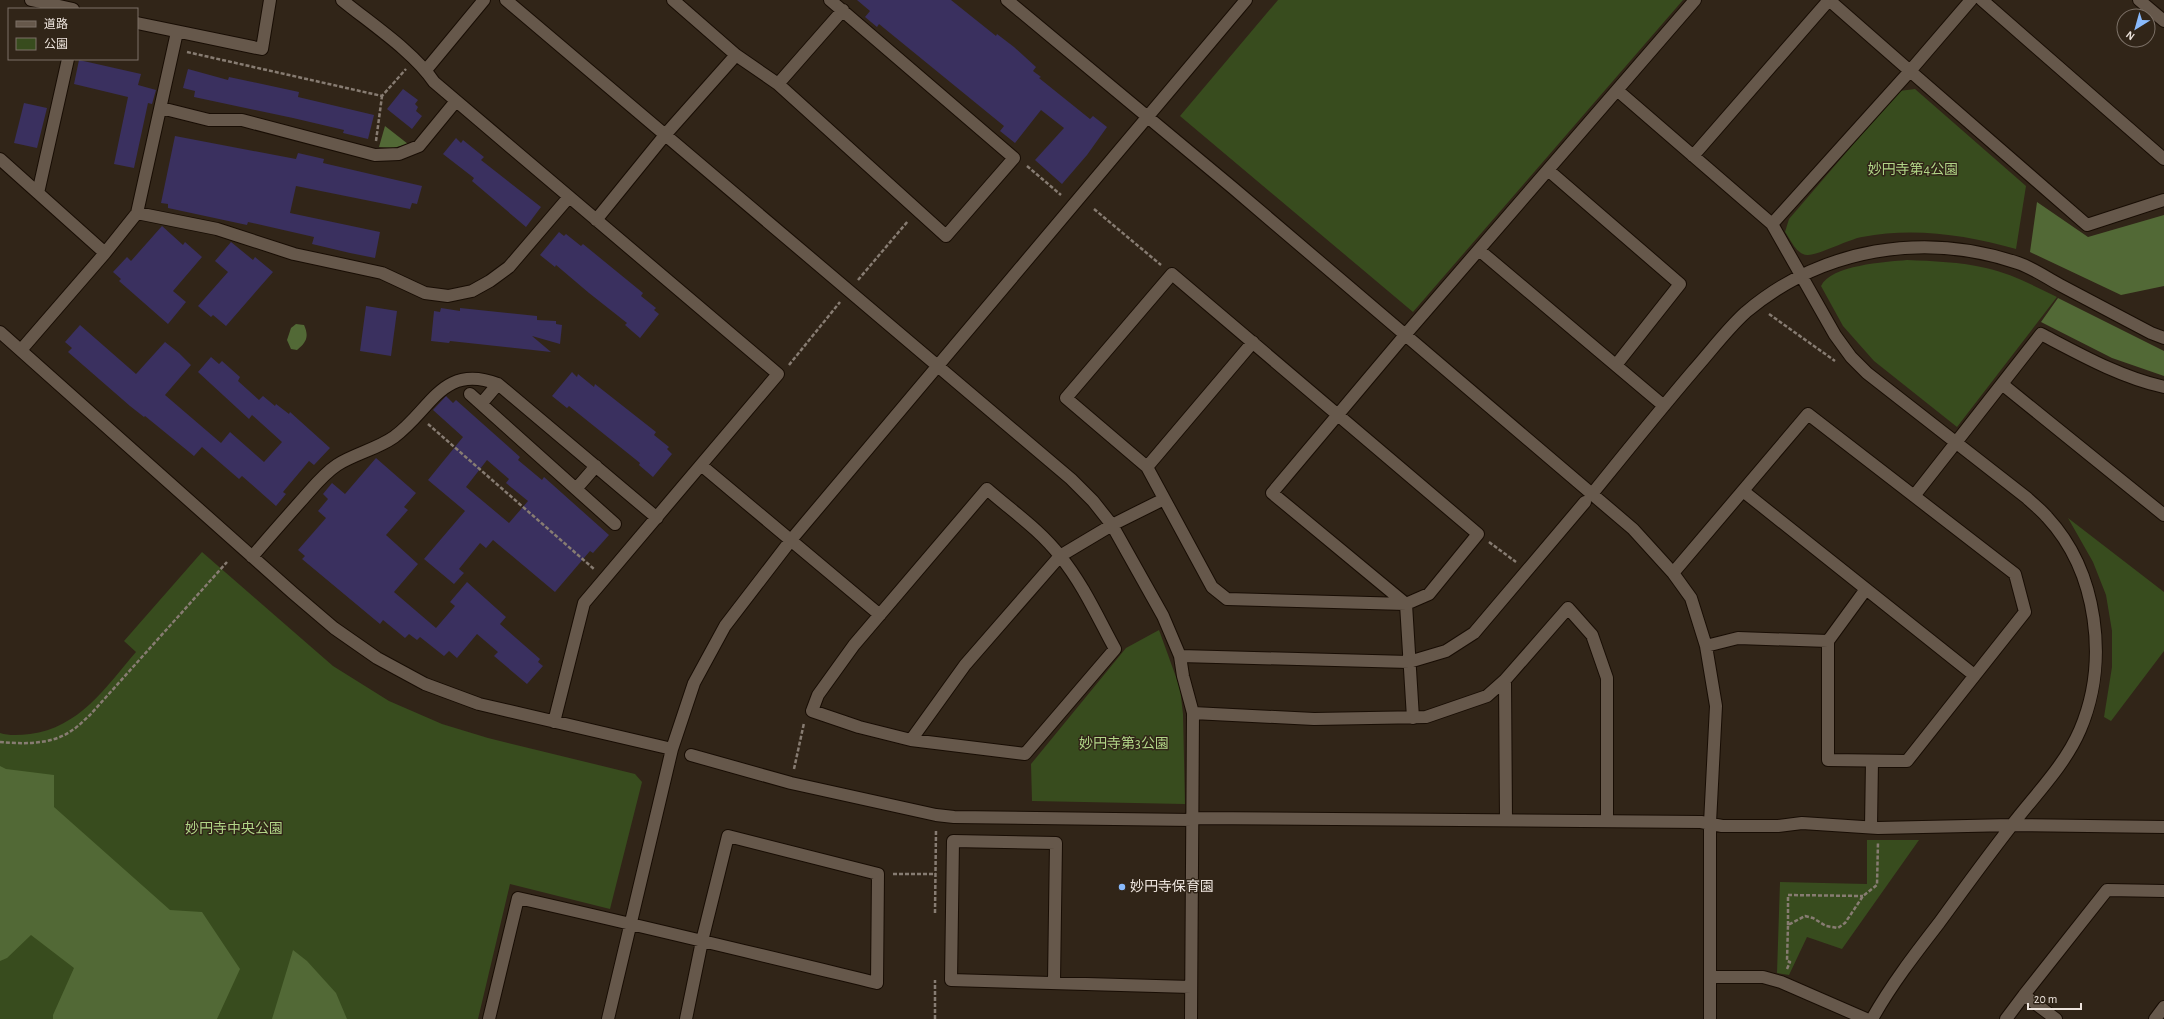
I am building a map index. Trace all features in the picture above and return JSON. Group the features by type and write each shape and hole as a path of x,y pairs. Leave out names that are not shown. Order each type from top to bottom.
{"street":[{"path":"31,0 68,8"},
{"path":"138,23 262,49 270,0"},
{"path":"342,0 414,59 426,70 434,82 778,374 584,603 554,722"},
{"path":"426,70 484,0"},
{"path":"506,0 1071,479 1093,501 1112,525 1163,616 1180,656 1193,713 1191,1019"},
{"path":"673,0 736,55 778,84 918,209 946,236 1014,158 830,0"},
{"path":"1007,0 1233,188 1404,335 1588,498 1634,529 1673,572 1690,598 1706,646 1716,706 1710,823 1710,1019"},
{"path":"608,1019 672,749 694,683 725,626 791,540 1246,0"},
{"path":"1412,718 1406,604 1272,493 1404,335 1695,0"},
{"path":"1693,156 1829,0 2087,225 2164,200"},
{"path":"1772,224 1910,71 1971,0"},
{"path":"1982,0 2164,159"},
{"path":"2139,0 2164,21"},
{"path":"778,84 842,10"},
{"path":"21,350 105,253 137,213 177,32"},
{"path":"596,220 665,135 736,55"},
{"path":"38,193 68,60"},
{"path":"1617,90 1772,224 1800,276 1835,335 1851,357 1867,373 2027,498 2048,517 2065,542 2079,568 2088,595 2095,626 2096,656 2094,681 2080,730 2055,770 1895,981 1872,1019"},
{"path":"160,108 209,120 242,120 375,155 399,154 419,146 456,100"},
{"path":"0,159 105,253"},
{"path":"1548,170 1680,284 1616,365"},
{"path":"137,213 217,229 294,254 382,273 425,293 448,296 472,291 490,282 509,267 569,197"},
{"path":"1180,656 1409,662 1446,651 1474,633 1664,406 1745,313 1766,296 1800,276 1834,261 1884,249 1934,246 1959,249 2019,263 2151,333 2164,338"},
{"path":"1478,250 1664,406"},
{"path":"1172,274 1478,534 1429,594 1406,604 1227,599 1212,587 1147,467 1066,398 1172,274"},
{"path":"0,332 252,557 334,628 377,658 425,684 479,704 672,749"},
{"path":"1914,496 2041,334 2101,366 2138,382 2164,388"},
{"path":"1147,467 1253,342"},
{"path":"252,557 322,478 337,465 391,439 408,427 442,387 462,379 483,378 498,384 657,518"},
{"path":"481,404 498,384"},
{"path":"2002,384 2164,515"},
{"path":"470,394 616,524"},
{"path":"1673,572 1808,414 2015,574 2025,612 1907,761 1828,760 1828,641 1866,589"},
{"path":"701,465 880,615"},
{"path":"576,488 596,466"},
{"path":"987,490 1043,538 1060,556 1077,580 1115,649 1025,754 911,740 859,727 812,712 818,695 854,645 987,490"},
{"path":"1743,491 1974,675"},
{"path":"911,740 965,665 1060,556 1112,525 1164,499"},
{"path":"1193,713 1314,719 1426,717 1487,696 1505,680 1568,608 1592,635 1607,678 1607,821"},
{"path":"1706,646 1738,638 1828,641"},
{"path":"1505,680 1506,820"},
{"path":"691,755 791,783 888,806 954,817 1701,822 1722,826 1778,826 1802,823 1874,828 2012,825 2164,827"},
{"path":"1872,761 1874,828"},
{"path":"489,1019 518,898 702,941 876,983 878,874 728,836 702,941 686,1019"},
{"path":"1054,981 1056,843 953,841 951,980 1054,981 1191,987"},
{"path":"2006,1019 2107,890 2164,891"},
{"path":"1710,977 1763,977 1780,982 1866,1019"},
{"path":"2024,995 2056,1019"}],"path":[{"path":"173,49 382,96"},
{"path":"375,155 382,96 414,59"},
{"path":"1014,158 1024,163 1061,195"},
{"path":"1094,208 1172,274"},
{"path":"778,374 787,366 918,209"},
{"path":"1766,312 1835,361"},
{"path":"418,415 605,579"},
{"path":"1478,534 1527,571"},
{"path":"0,742 23,744 45,741 71,732 90,715 227,562"},
{"path":"791,783 804,722 812,712"},
{"path":"1788,925 1805,916 1813,918 1826,926 1838,928 1845,923 1863,896 1877,885 1874,828"},
{"path":"878,874 936,874"},
{"path":"1780,982 1790,962 1787,961 1788,895 1863,896"}],"green space":[{"path":"1278,0 1683,0 1413,312 1180,116"},
{"name":"妙円寺第4公園","path":"1915,89 2026,186 2016,249 1959,236 1901,233 1856,238 1812,255 1803,254 1800,252 1785,232 1789,219 1899,91"},
{"path":"385,126 408,144 393,148 379,147"},
{"path":"2037,202 2088,237 2164,215 2164,286 2121,295 2030,252"},
{"path":"1907,260 1956,263 1995,270 2013,276 2057,297 1957,427 1874,361 1843,326 1821,286 1827,279 1836,273 1847,269"},
{"path":"2058,298 2164,351 2164,376 2112,358 2041,322"},
{"path":"296,324 304,325 307,336 303,344 297,350 291,349 287,340 291,328"},
{"path":"2068,518 2164,592 2164,651 2111,721 2104,717 2112,667 2112,631 2106,595 2093,562"},
{"name":"妙円寺中央公園","path":"202,552 333,666 389,701 442,724 488,738 635,774 642,782 610,909 510,884 478,1019 0,1019 0,733 22,735 47,730 63,724 90,704 114,679 136,652 124,641"},
{"name":"妙円寺第3公園","path":"1159,630 1180,688 1183,714 1185,804 1032,801 1031,764 1126,648"},
{"path":"0,766 6,769 54,775 54,807 170,910 202,912 240,969 217,1019 53,1019 53,1015 74,968 31,935 7,958 0,961"},
{"path":"1867,840 1919,840 1842,949 1807,937 1789,975 1777,973 1780,882 1867,884"},
{"path":"293,950 307,961 336,993 347,1019 272,1019"}],"building":[{"path":"857,0 951,0 996,36 997,34 1014,47 1036,67 1033,71 1041,77 1039,78 1090,119 1093,116 1107,127 1087,155 1062,184 1035,160 1064,128 1041,110 1015,143 1000,131 1004,126 879,24 877,27 865,17 870,11"},
{"path":"79,60 141,74 138,85 156,90 152,104 148,103 134,168 114,164 128,97 74,84"},
{"path":"188,69 228,80 229,77 299,92 298,97 374,115 368,139 343,133 344,130 194,97 195,91 183,88"},
{"path":"403,89 418,100 415,104 418,107 416,111 422,116 412,129 387,109"},
{"path":"24,103 47,108 37,148 14,143"},
{"path":"175,136 296,159 298,153 324,159 323,163 422,186 417,204 412,203 410,209 296,186 290,213 380,232 375,258 350,253 312,244 314,237 248,222 247,225 168,208 168,204 161,203"},
{"path":"456,138 461,143 463,140 484,157 481,160 541,207 526,227 472,181 474,178 443,154"},
{"path":"162,226 183,245 185,242 202,257 173,291 186,302 168,324 119,281 121,279 113,272 127,257 131,261"},
{"path":"559,232 564,236 566,234 581,246 583,244 643,293 641,296 656,308 654,310 659,314 640,338 625,325 627,323 556,265 555,267 540,255"},
{"path":"231,242 253,260 255,257 273,272 226,326 213,315 211,317 198,306 228,272 215,261"},
{"path":"366,306 397,311 391,356 360,351"},
{"path":"441,308 460,311 460,308 537,316 537,320 556,321 556,324 562,325 560,344 532,336 551,352 450,341 449,343 431,341 434,311 440,312"},
{"path":"80,325 136,374 165,342 179,353 191,365 165,395 221,443 230,432 264,462 282,442 252,415 249,419 198,372 211,357 219,364 222,361 240,377 238,381 259,400 263,396 275,406 276,404 289,414 290,412 330,448 314,465 309,461 283,492 286,494 276,506 242,476 239,479 202,447 194,456 145,416 144,417 130,406 68,352 72,348 65,342"},
{"path":"572,372 577,377 578,374 594,387 595,384 656,432 654,435 669,447 667,449 672,454 653,477 639,465 640,463 569,406 567,408 552,396"},
{"path":"446,396 453,403 456,400 520,457 518,460 542,480 544,477 609,535 593,553 590,551 555,592 493,540 486,548 480,543 459,569 464,573 454,584 424,559 465,511 428,480 463,437 433,410","holes":["487,460 509,479 506,483 528,501 509,523 466,487"]},
{"path":"376,458 416,493 404,507 408,510 386,535 418,564 394,592 436,628 455,606 450,602 467,582 506,617 500,624 540,659 538,662 543,666 527,684 494,656 498,652 477,634 457,658 449,651 444,656 420,637 417,640 409,634 405,638 383,620 380,624 302,559 305,556 298,550 326,518 318,511 328,499 323,494 332,483 345,494"}],"place":[{"name":"妙円寺保育園","path":"1122,887"}]}
